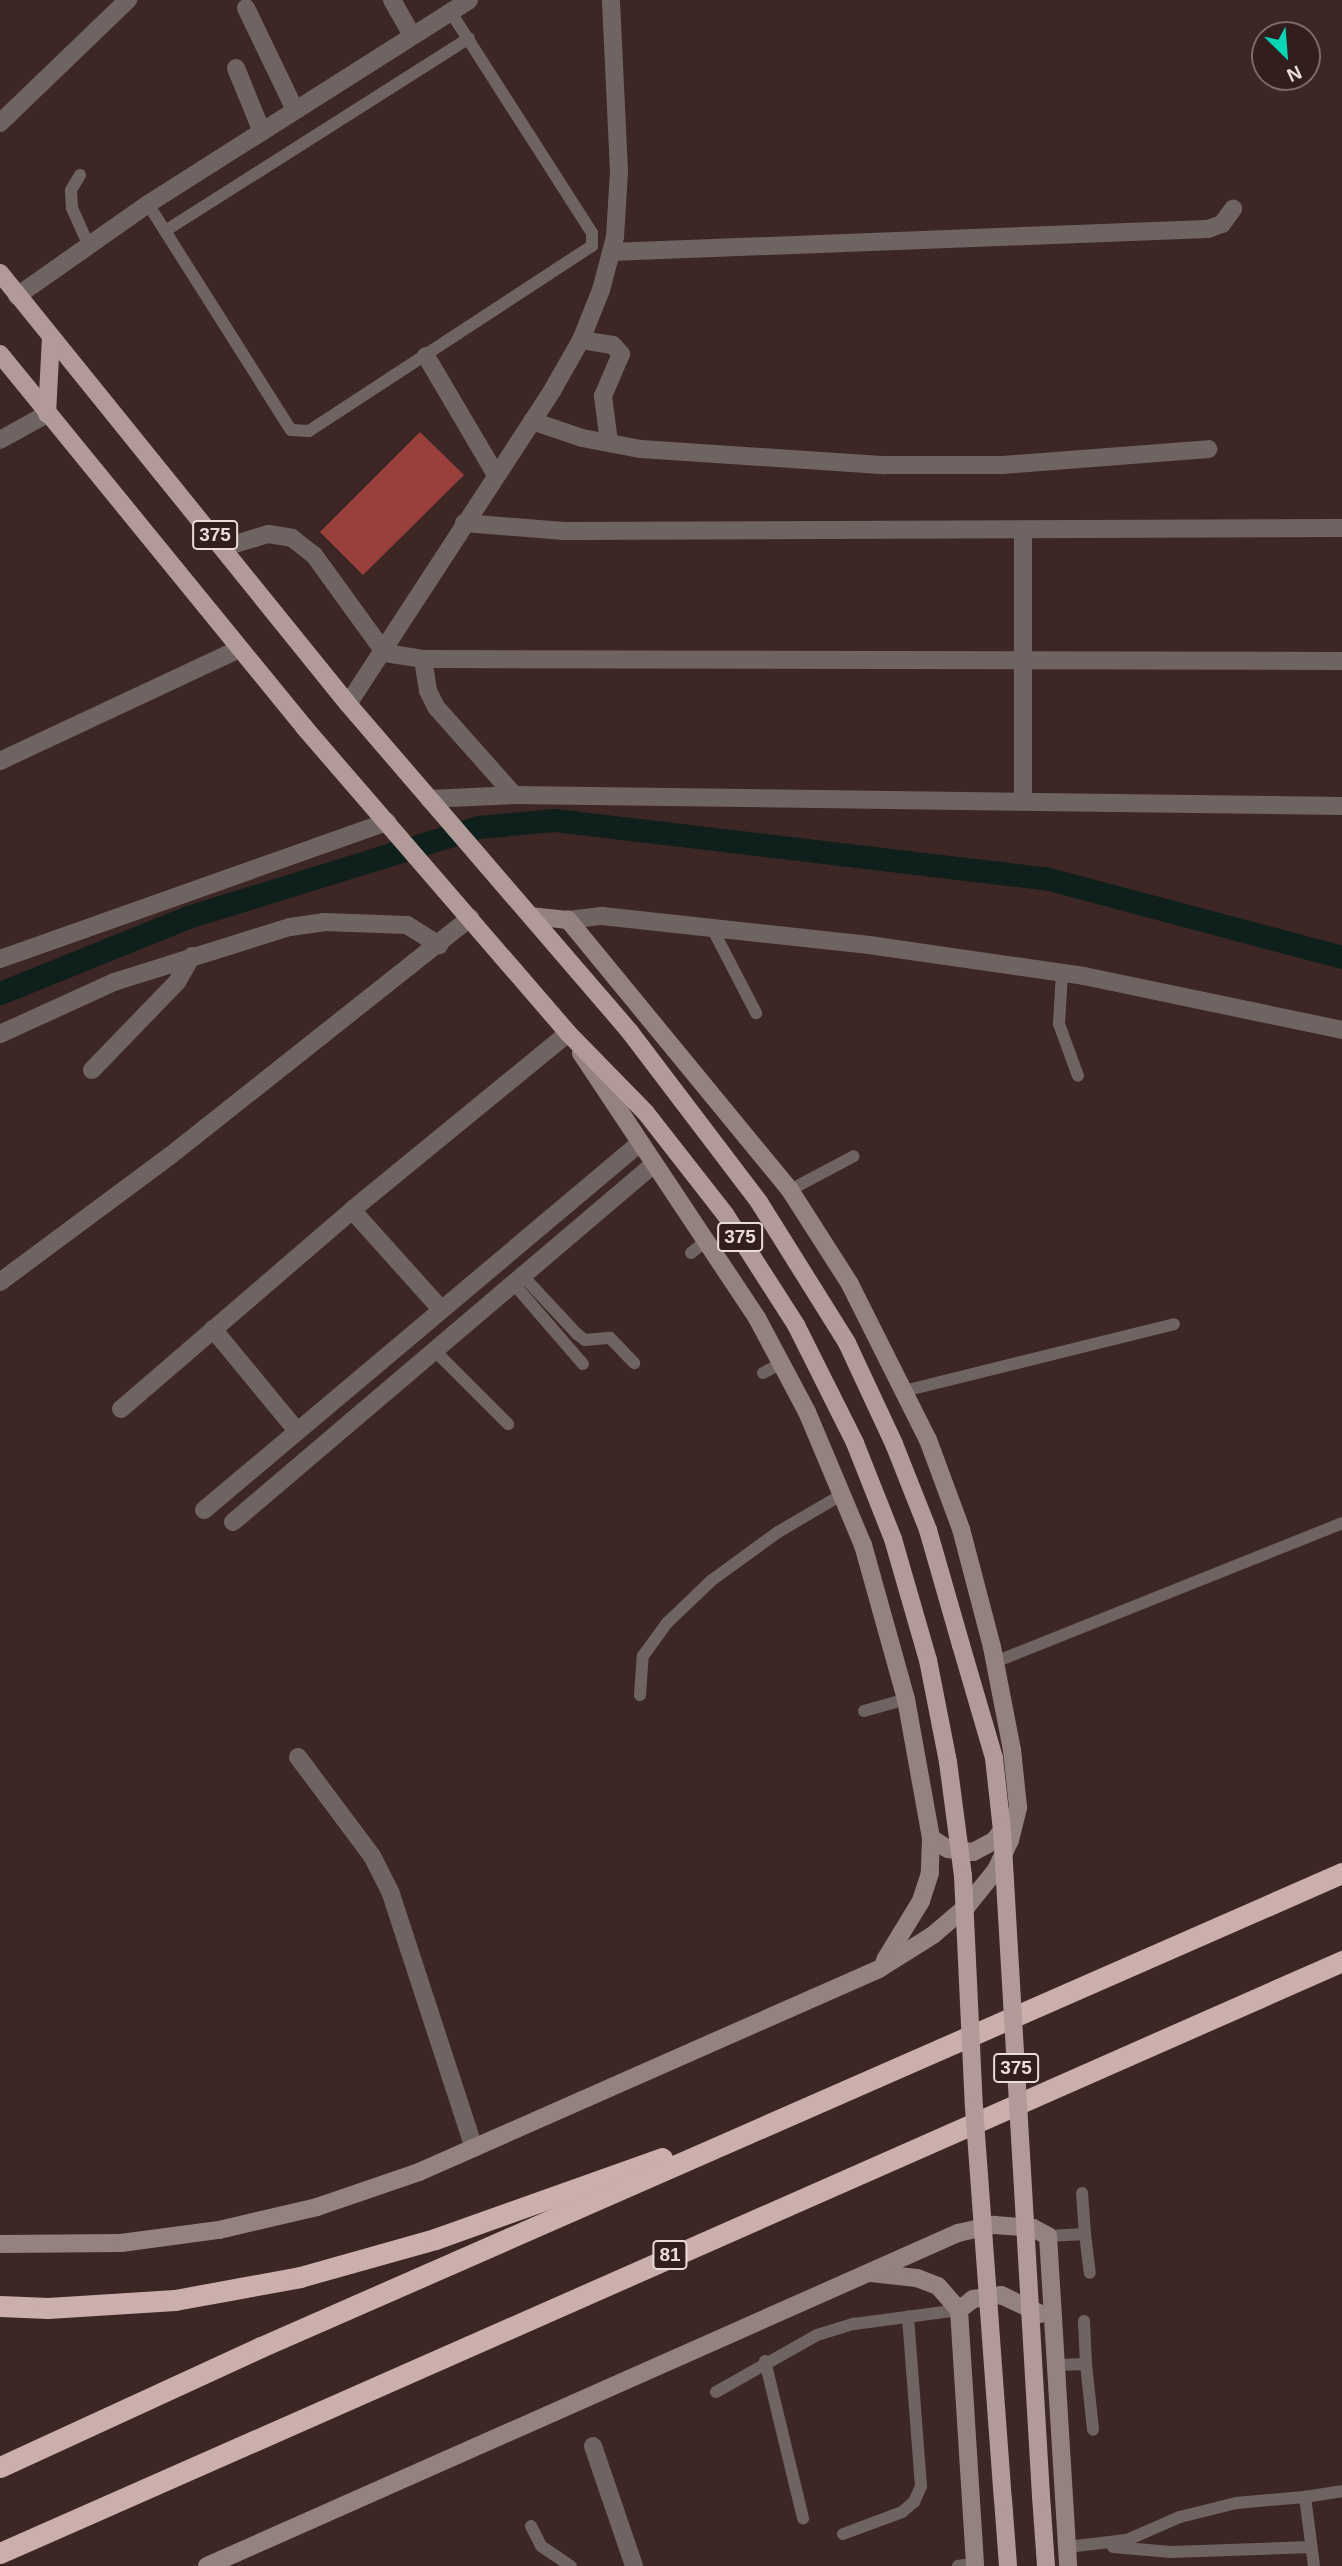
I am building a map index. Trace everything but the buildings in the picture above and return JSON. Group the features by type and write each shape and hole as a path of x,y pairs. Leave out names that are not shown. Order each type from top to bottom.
{"highway":[{"path":"0,2467 273,2342 1342,1873"},
{"name":"81","path":"0,2553 1342,1961"},
{"path":"0,2306 138,2303 300,2277 512,2214 892,2072"}],"main road":[{"name":"375","path":"0,273 225,547 348,704 629,1032 719,1148 820,1295 870,1391 911,1485 993,1758 1002,1830 1046,2566"},
{"path":"47,414 51,337"},
{"name":"375","path":"0,354 239,649 438,883 568,1033 673,1144 725,1214 796,1325 855,1443 885,1518 928,1660 948,1762 963,1876 974,2107 1008,2566"},
{"path":"0,2244 121,2242 219,2230 343,2199 474,2148 879,1969 933,1935 979,1892 1006,1851 1017,1807 995,1662 961,1529 928,1440 850,1284 790,1191 568,920 531,916"},
{"path":"568,1033 706,1241 782,1363 843,1493 876,1589 906,1699 931,1838 930,1873 921,1901 879,1969"},
{"path":"931,1838 956,1852 979,1850 1000,1835 1017,1807"},
{"path":"208,2566 958,2233 994,2225 1033,2228 1048,2236 1068,2566"},
{"path":"868,2273 917,2278 938,2286 959,2310 969,2565"},
{"path":"959,2310 973,2300 1002,2295 1017,2298 1054,2322"}],"street":[{"path":"0,123 128,0"},
{"path":"392,0 412,35"},
{"path":"17,296 148,204 469,0"},
{"path":"348,704 385,653 581,340 611,251 619,172 611,0"},
{"path":"246,8 295,110"},
{"path":"236,68 262,132"},
{"path":"611,251 1208,229 1222,224 1233,209"},
{"path":"581,340 614,345 621,354 604,396 609,442"},
{"path":"426,356 496,475"},
{"path":"0,440 47,414"},
{"path":"532,421 642,449 884,466 1002,464 1208,449"},
{"path":"464,523 564,531 1342,528"},
{"path":"1023,530 1023,800"},
{"path":"225,547 268,534 292,538 313,555 385,653 424,659 1342,662"},
{"path":"0,761 239,649"},
{"path":"424,659 428,691 436,707 514,795"},
{"path":"429,799 514,795 1342,806"},
{"path":"0,959 393,828"},
{"path":"568,920 602,916 1062,973 1342,1030"},
{"path":"0,1282 171,1155 470,918"},
{"path":"0,1034 103,987 279,929 324,922 407,925 439,944"},
{"path":"92,1070 177,982 192,956"},
{"path":"121,1409 352,1210 568,1033"},
{"path":"204,1510 440,1308 640,1143"},
{"path":"233,1522 654,1164"},
{"path":"352,1210 440,1308"},
{"path":"213,1329 297,1431"},
{"path":"298,1757 372,1856 390,1891 474,2148"},
{"path":"593,2446 634,2566"}],"lane":[{"path":"148,204 291,430 309,431 592,246 592,233 450,11"},
{"path":"165,231 469,38"},
{"path":"80,175 71,190 72,208 89,246"},
{"path":"712,928 756,1013"},
{"path":"1062,973 1059,1024 1078,1076"},
{"path":"790,1191 854,1156"},
{"path":"691,1253 706,1241"},
{"path":"518,1279 585,1340 610,1338 634,1363"},
{"path":"518,1279 583,1364"},
{"path":"904,1391 1174,1324"},
{"path":"434,1350 508,1424"},
{"path":"763,1373 782,1363"},
{"path":"640,1695 643,1656 667,1623 712,1580 778,1532 843,1493"},
{"path":"995,1662 1342,1523"},
{"path":"864,1711 906,1699"},
{"path":"1082,2193 1090,2273"},
{"path":"1048,2236 1085,2234"},
{"path":"716,2392 765,2361 854,2323 959,2310"},
{"path":"843,2534 902,2512 914,2502 921,2487 908,2316"},
{"path":"1084,2321 1093,2430"},
{"path":"765,2361 803,2518"},
{"path":"1057,2365 1086,2364"},
{"path":"1104,2545 1180,2517 1236,2503 1342,2491"},
{"path":"1305,2497 1314,2566"},
{"path":"531,2526 541,2546 571,2566"},
{"path":"1067,2547 1104,2545 1171,2552 1311,2547"}],"waterway":[{"path":"0,993 188,917 478,827 555,820 1045,878 1342,957"}]}
